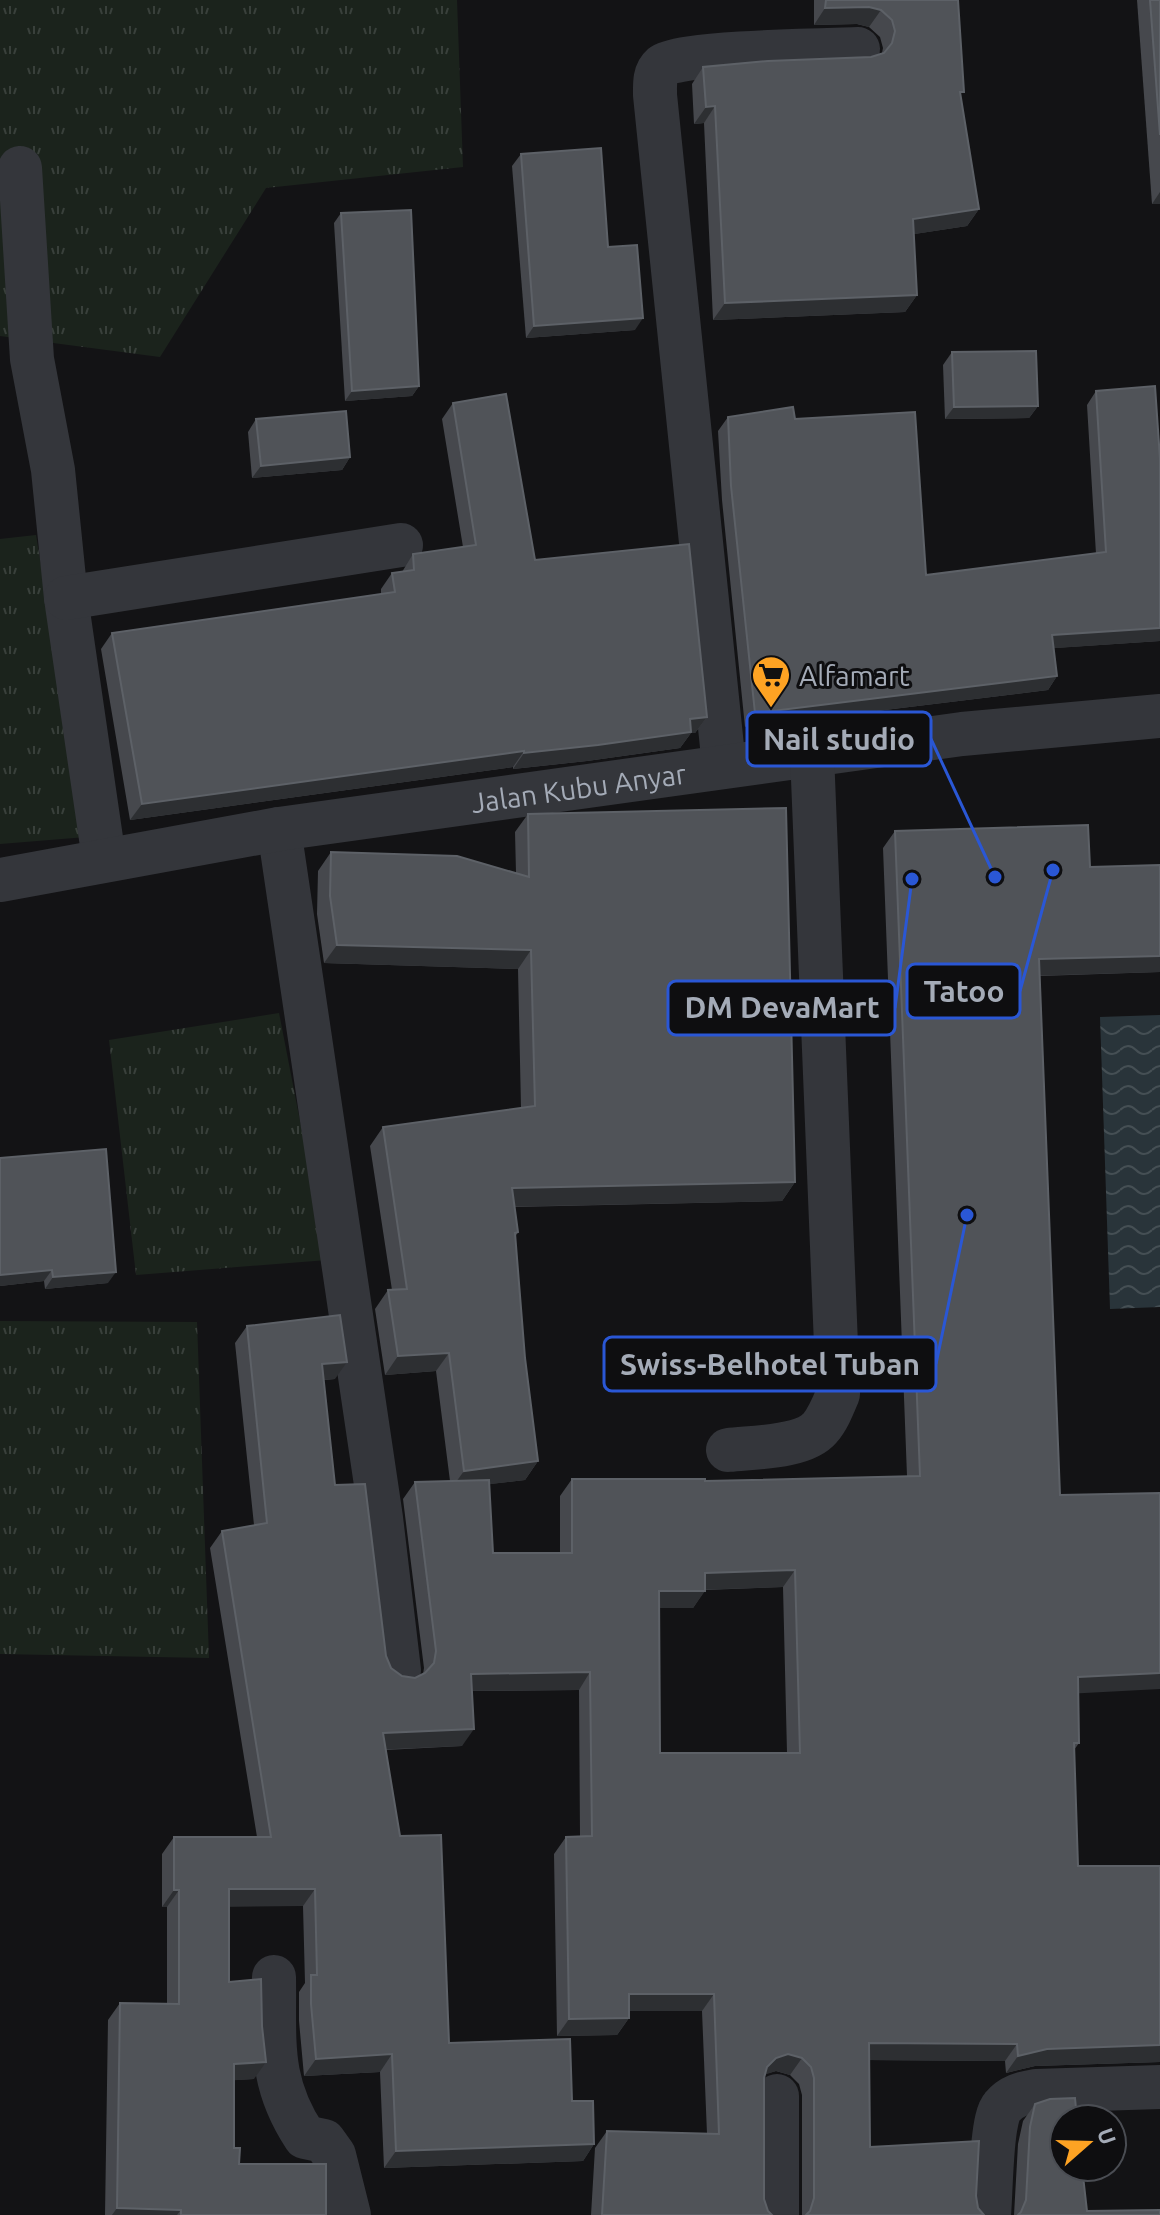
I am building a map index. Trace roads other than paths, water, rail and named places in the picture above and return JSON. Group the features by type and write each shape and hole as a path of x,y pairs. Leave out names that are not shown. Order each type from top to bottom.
{"street":[{"path":"724,766 655,95 656,77 662,66 676,60 749,53 858,49"},
{"path":"20,168 32,359 53,470 66,598 104,859"},
{"path":"66,598 401,545"},
{"name":"Jalan Kubu Anyar","path":"0,880 279,829 724,766 1002,730 1160,716"},
{"path":"1002,730 1004,747 1024,750 1160,742"},
{"path":"728,1450 798,1442 809,1437 818,1431 827,1418 838,1394 812,754"},
{"path":"279,829 381,1518 399,1670"},
{"path":"274,1977 275,2070 289,2112 305,2137 324,2141 334,2155 349,2215"},
{"path":"989,2215 996,2121 1003,2104 1017,2095 1036,2091 1160,2087"},
{"path":"777,2096 777,2215"}],"water":[{"path":"1160,1015 1160,1307 1110,1309 1100,1017"}],"place":[{"name":"Alfamart","path":"771,709"},
{"name":"Tatoo","path":"1053,870"},
{"name":"Nail studio","path":"995,877"},
{"name":"DM DevaMart","path":"912,879"},
{"name":"Swiss-Belhotel Tuban","path":"967,1215"}]}
